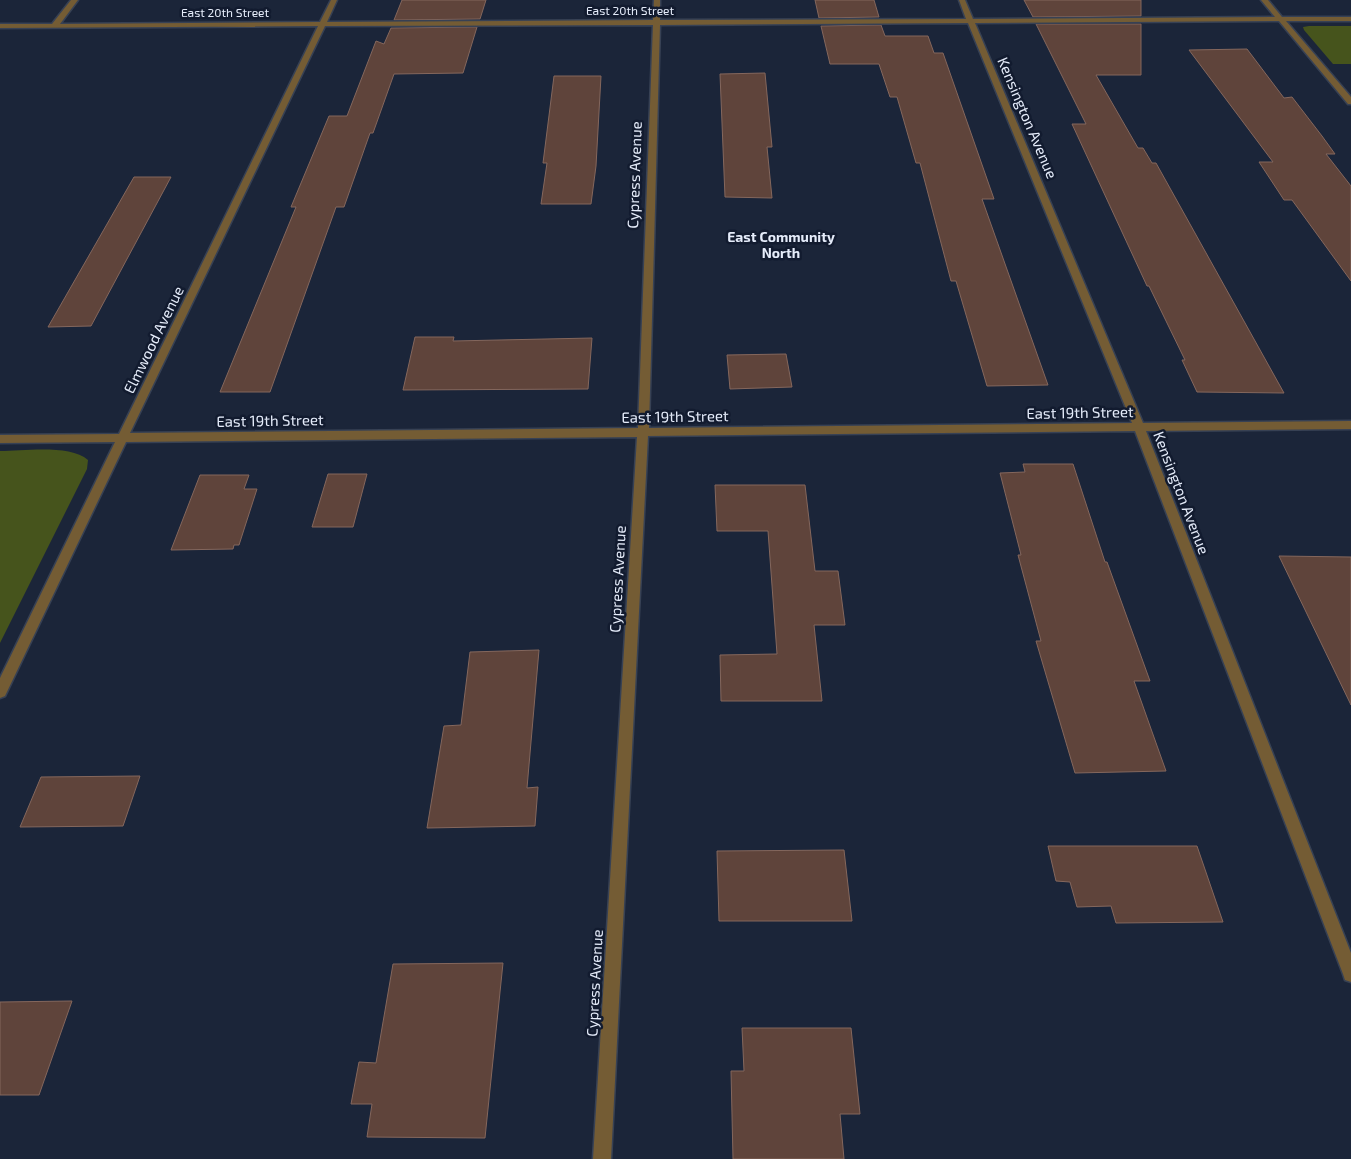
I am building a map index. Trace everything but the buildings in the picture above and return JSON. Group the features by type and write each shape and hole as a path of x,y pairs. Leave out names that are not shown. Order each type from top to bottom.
{"street":[{"path":"55,26 75,0"},
{"name":"Elmwood Avenue","path":"0,692 334,0"},
{"name":"Cypress Avenue","path":"602,1159 643,432 657,0"},
{"name":"Kensington Avenue","path":"962,0 1139,427 1351,974"},
{"path":"1264,0 1351,102"},
{"name":"East 20th Street","path":"0,26 1351,19"},
{"name":"East 19th Street","path":"0,439 1351,425"}],"green space":[{"path":"1351,26 1351,64 1333,64 1304,30 1303,27"},
{"path":"59,450 80,455 88,460 87,469 0,643 0,451"}],"district":[{"name":"East Community North","path":"781,246"}]}
